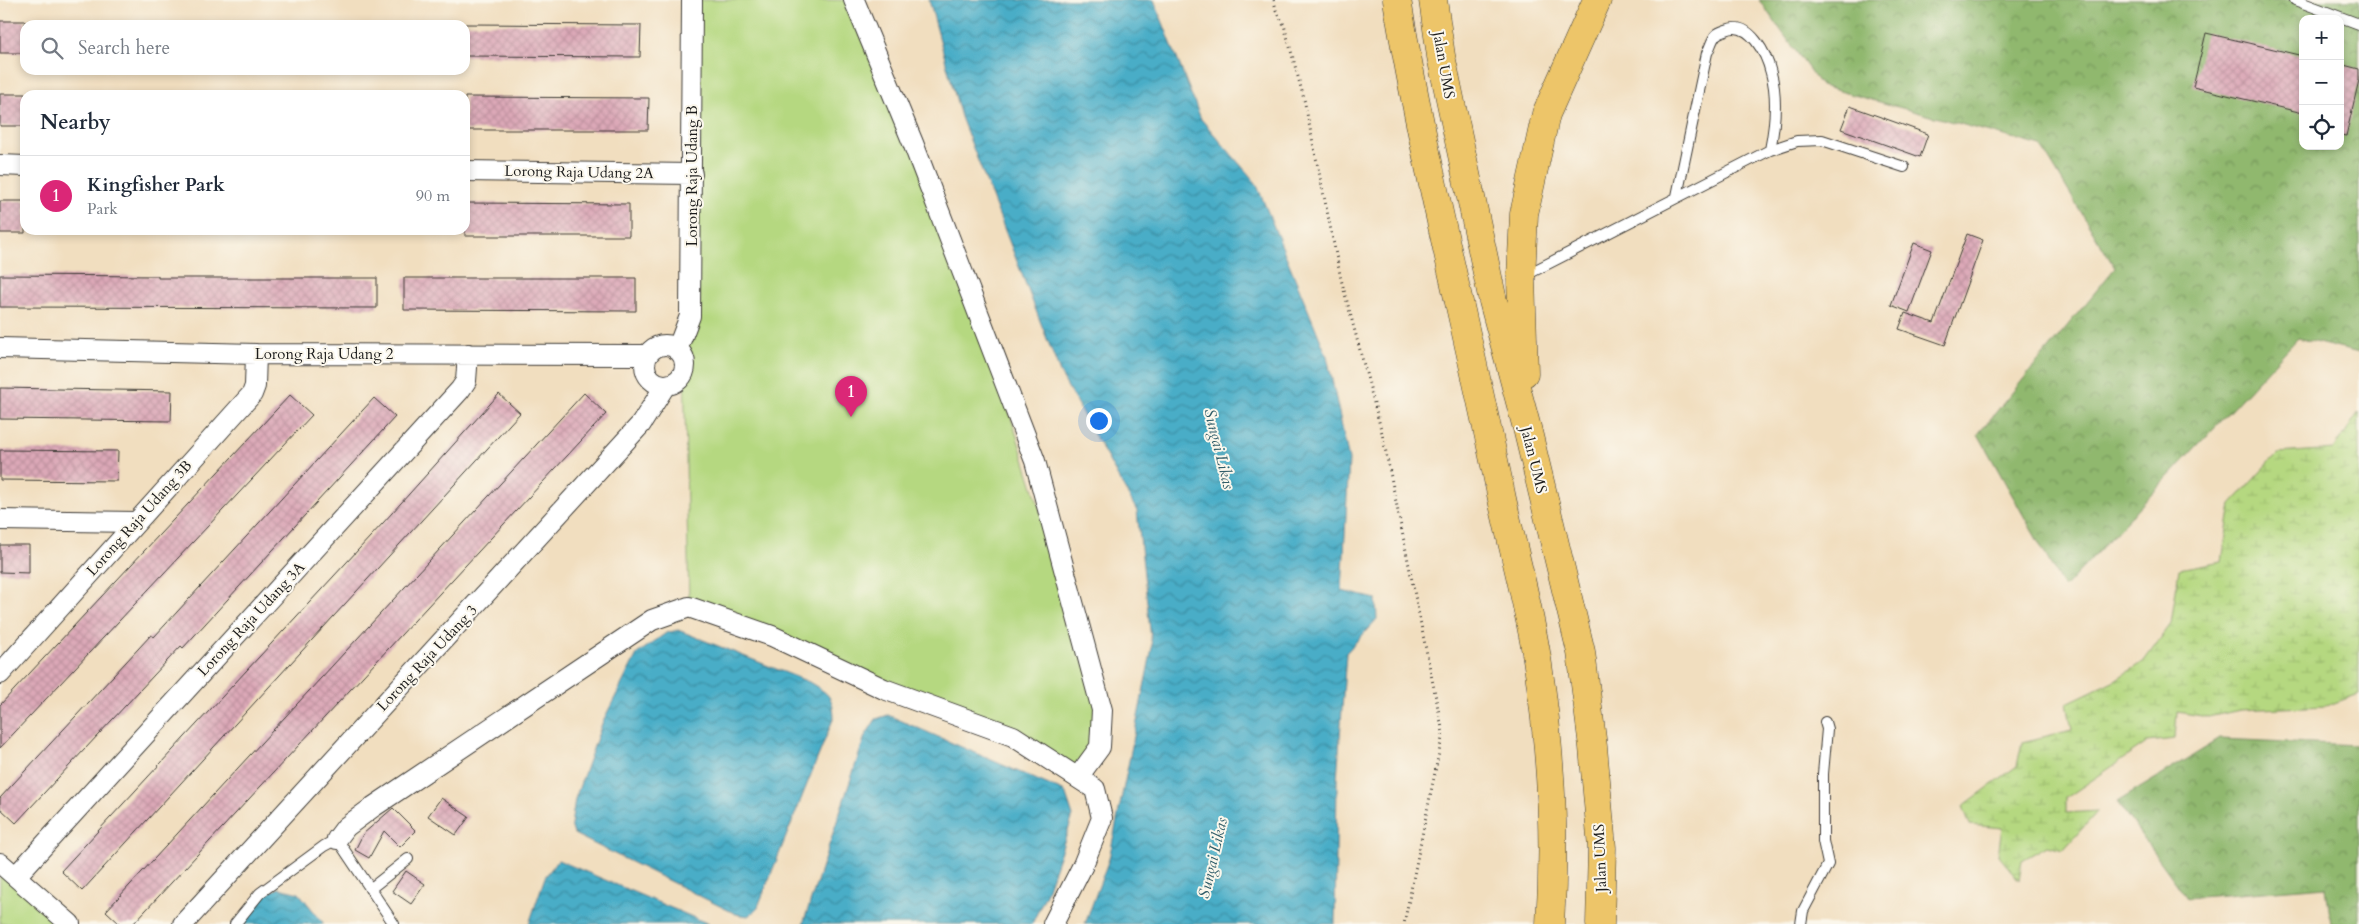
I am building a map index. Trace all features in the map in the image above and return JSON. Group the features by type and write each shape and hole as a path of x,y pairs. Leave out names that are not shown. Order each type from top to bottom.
{"highway":[{"path":"1397,0 1412,88 1487,419 1538,663 1551,765 1554,836 1550,924"},
{"name":"Jalan UMS","path":"1433,0 1440,56 1474,218 1581,652 1593,747 1602,848 1600,924"},
{"path":"1527,428 1520,278 1524,214 1546,114 1597,0"}],"street":[{"name":"Lorong Raja Udang B","path":"677,350 690,316 692,0"},
{"path":"854,0 913,143 1035,461 1102,710 1100,747 1078,777"},
{"path":"0,165 20,166"},
{"name":"Lorong Raja Udang 2A","path":"470,171 692,174"},
{"path":"667,345 677,350 684,360 684,372 677,382 665,386 651,381 644,369 647,355 656,347 667,345"},
{"name":"Lorong Raja Udang 2","path":"0,348 256,354 647,355"},
{"name":"Lorong Raja Udang 3B","path":"0,674 252,394 255,386 256,354"},
{"name":"Lorong Raja Udang 3A","path":"16,876 460,390 466,381 468,354"},
{"name":"Lorong Raja Udang 3","path":"183,924 641,424 665,386"},
{"path":"0,520 136,522"},
{"path":"337,839 346,827 373,807 652,620 689,607 772,636 884,688 1013,736 1095,789 1102,818 1083,864 1053,924"},
{"path":"0,862 70,924"}],"lane":[{"path":"2295,0 2359,24"},
{"path":"1677,196 1707,53 1716,35 1730,28 1743,30 1756,40 1765,54 1772,74 1775,124 1770,150"},
{"path":"1520,278 1770,150 1797,141 1822,140 1904,168"},
{"path":"1801,924 1803,911 1828,864 1823,840 1823,774 1827,729 1825,722"},
{"path":"235,924 260,893 324,846 337,839 394,924"},
{"path":"370,889 408,859"}],"path":[{"path":"1274,0 1276,10 1284,25 1304,99 1341,279 1382,433 1443,733 1404,924"}],"green space":[{"path":"692,0 854,0 981,323 1093,677 1100,747 1078,777 1013,736 689,607 684,360 677,350 690,316"},
{"path":"1759,0 2359,0 2359,353 2298,338 2064,588 1978,434 2115,268 2041,146 1821,86"},
{"path":"2359,412 2359,694 2326,706 2240,710 2208,717 2177,712 2175,739 2148,742 2066,798 2066,813 2098,811 2063,850 2047,846 2022,860 2019,880 1998,855 2002,828 1970,825 1963,806 2017,766 2022,742 2072,730 2067,703 2115,680 2144,661 2171,624 2179,569 2222,561 2231,504 2278,453 2334,449"},
{"path":"2220,739 2359,745 2359,924 2331,924 2326,887 2187,898 2117,802"},
{"path":"0,863 70,924 0,924"}],"water":[{"name":"Sungai Likas","path":"929,0 1154,0 1201,119 1256,183 1327,356 1349,460 1342,591 1376,599 1377,619 1346,653 1337,780 1335,924 1085,924 1109,859 1152,648 1137,511 1061,375 961,117"},
{"path":"678,630 809,682 825,692 832,704 834,717 757,909 748,916 736,914 574,834 571,825 575,799 603,721 637,654 666,633"},
{"path":"888,715 1065,792 1073,816 1046,894 1032,924 803,924 865,736 876,719"},
{"path":"558,860 709,924 529,924 545,877"},
{"path":"279,888 299,893 324,924 240,924 265,894"}],"building":[{"path":"0,21 20,21 20,53 0,53"},
{"path":"470,24 641,25 640,57 470,56"},
{"path":"2206,33 2299,55 2299,112 2193,87"},
{"path":"2344,65 2359,69 2359,80 2346,136 2344,136"},
{"path":"0,94 20,94 20,126 0,126"},
{"path":"470,97 649,98 648,130 470,130"},
{"path":"1850,106 1928,134 1920,157 1841,129"},
{"path":"0,201 20,201 20,233 0,233"},
{"path":"470,203 629,204 629,236 465,236 470,235"},
{"path":"1967,234 1983,240 1945,345 1899,329 1905,313 1934,323"},
{"path":"1914,243 1932,250 1909,312 1891,305"},
{"path":"0,275 158,276 158,278 377,278 377,308 0,307"},
{"path":"404,278 636,278 636,311 404,310"},
{"path":"0,388 172,391 171,421 0,419"},
{"path":"584,393 606,414 133,924 120,924 106,911"},
{"path":"499,394 520,413 82,891 61,871 383,523"},
{"path":"290,395 312,415 0,748 0,705"},
{"path":"374,398 395,417 183,648 181,646 16,823 0,808 0,798 151,635 154,637"},
{"path":"0,450 118,451 117,481 0,480"},
{"path":"0,545 29,545 29,573 0,572"},
{"path":"441,798 469,817 456,835 428,816"},
{"path":"393,808 416,831 400,847 384,831 369,858 355,850 363,834"},
{"path":"406,871 425,884 411,904 392,891"}],"place":[{"name":"Kingfisher Park","path":"851,417"}]}
